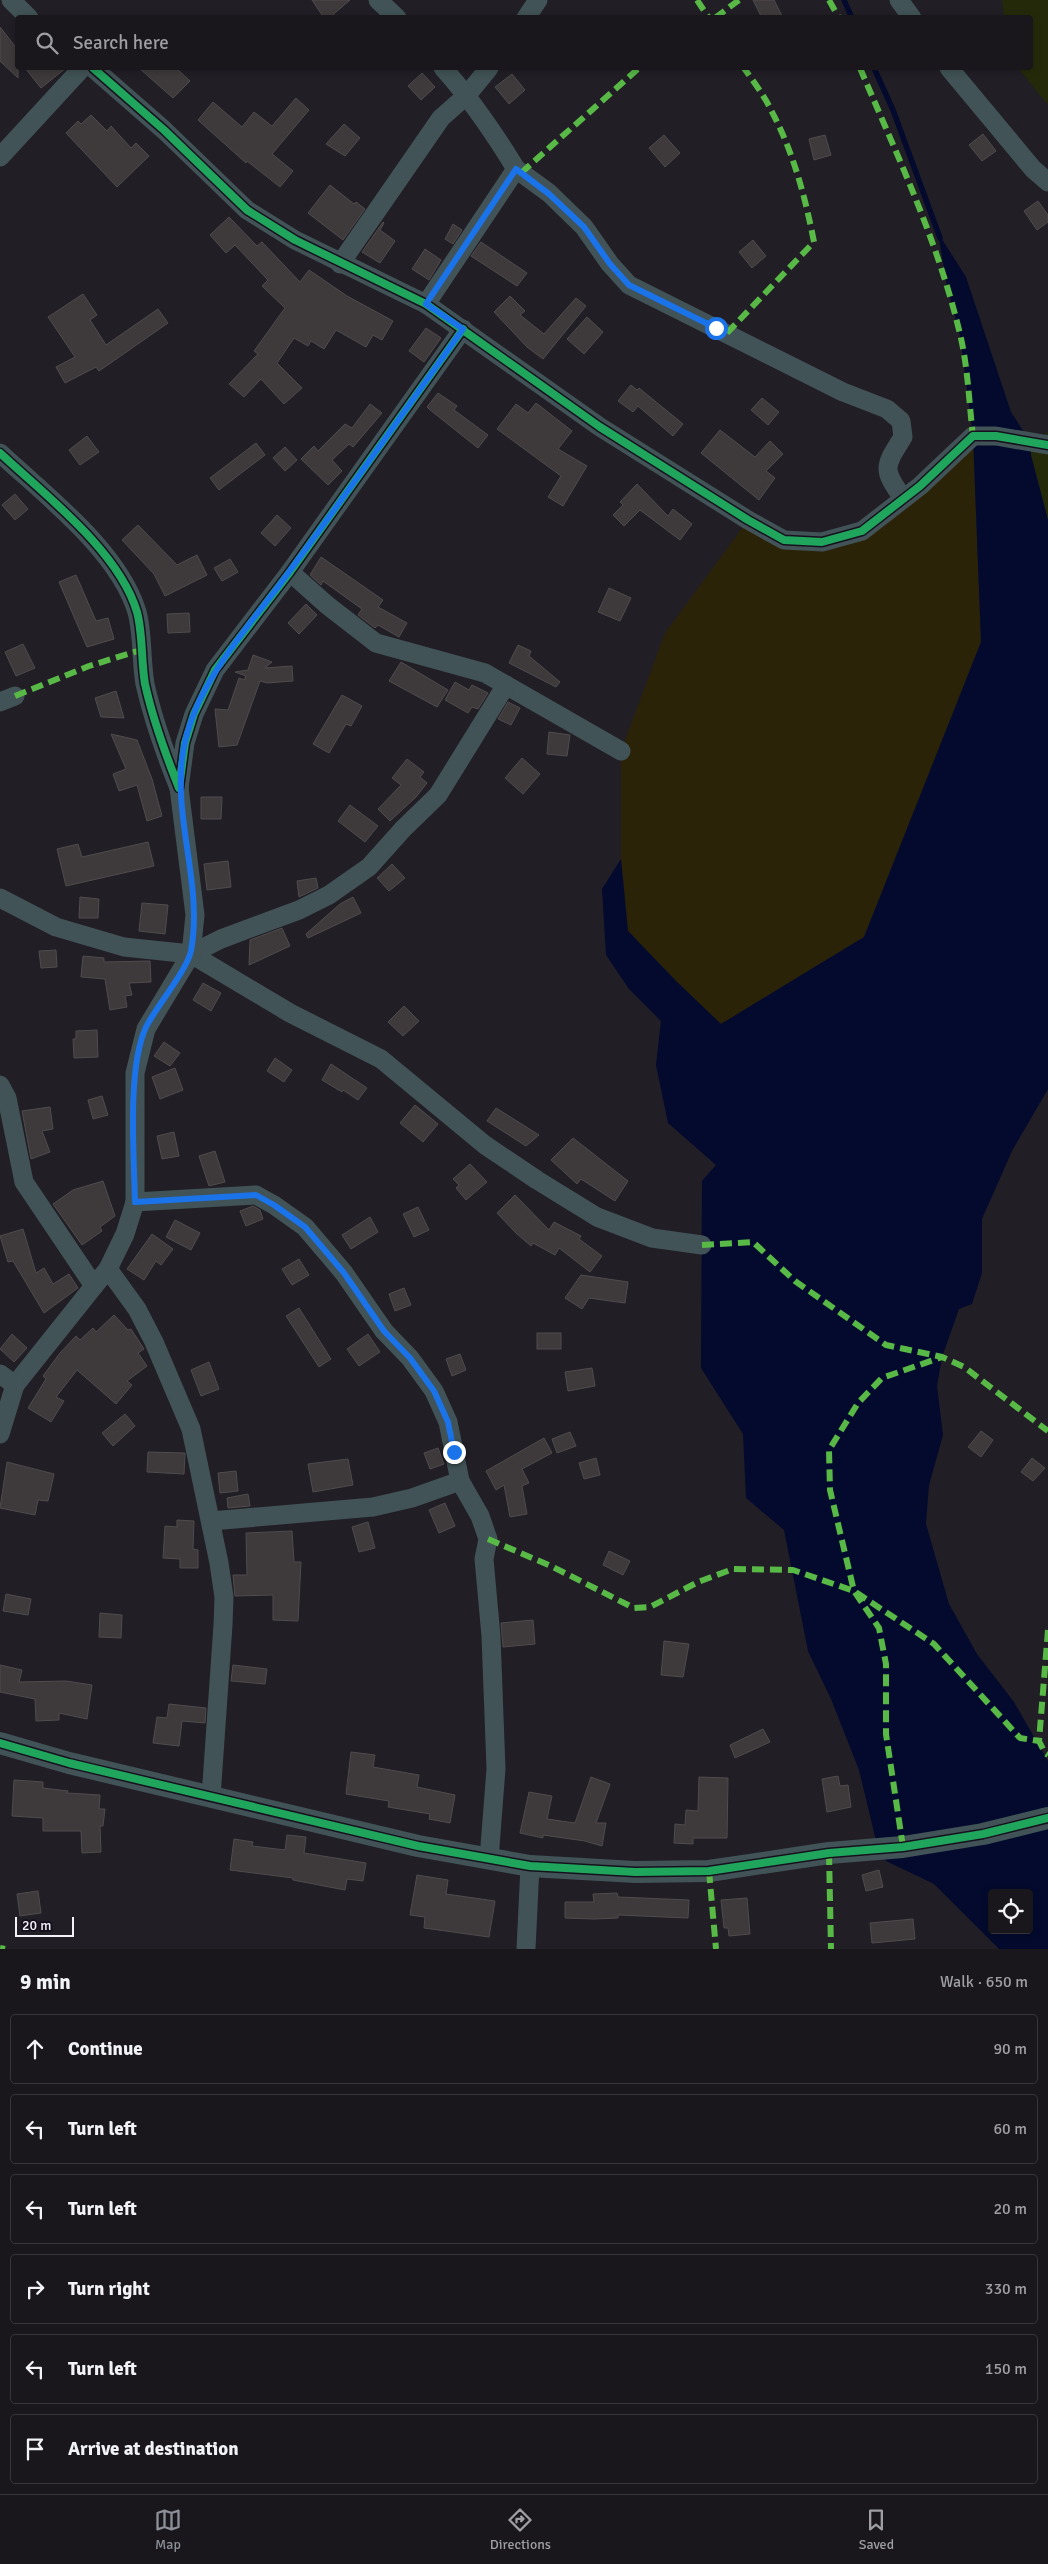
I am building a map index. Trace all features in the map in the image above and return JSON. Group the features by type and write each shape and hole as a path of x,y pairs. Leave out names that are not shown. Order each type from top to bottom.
{"street":[{"path":"11,0 26,15"},
{"path":"378,0 394,15"},
{"path":"528,15 538,0"},
{"path":"899,0 910,15"},
{"path":"0,157 80,70"},
{"path":"95,70 164,130 247,210 295,240 340,264 426,304 600,427 748,520 784,540 822,542 862,531 903,498 973,436 996,436 1048,445"},
{"path":"445,70 466,95 516,169 549,194 584,227 610,264 629,285 843,392 887,409 901,421 904,437 888,461 888,477 903,498"},
{"path":"340,264 441,118 466,95 487,70"},
{"path":"951,70 1033,169 1048,182"},
{"path":"426,304 516,169"},
{"path":"0,1434 16,1384 108,1269 125,1234 135,1202 135,1073 146,1029 191,954 195,915 179,788 185,743 194,714 216,670 290,572 463,329"},
{"path":"0,453 82,530 119,574 137,612 145,683 159,739 179,788"},
{"path":"290,572 327,605 376,643 485,673 621,751"},
{"path":"191,954 221,939 299,910 329,895 369,867 402,829 438,795 506,685"},
{"path":"0,898 56,927 124,947 191,954 290,1013 381,1059 485,1145 537,1180 598,1216 652,1238 702,1245"},
{"path":"0,1085 7,1098 24,1182 94,1286"},
{"path":"135,1202 256,1195 274,1205 305,1227 344,1273 384,1331 410,1358 434,1391 448,1422 460,1481 480,1516 488,1539 484,1559 491,1636 496,1769 489,1859"},
{"path":"108,1269 137,1309 154,1342 191,1430 211,1520 224,1597 211,1797"},
{"path":"0,1374 16,1384"},
{"path":"211,1520 373,1507 412,1498 460,1481"},
{"path":"0,1743 69,1763 418,1846 530,1866 635,1872 709,1871 829,1853 903,1847 983,1834 1048,1818"},
{"path":"526,1949 530,1866"}],"green space":[{"path":"1002,0 1048,0 1048,105 1020,70 1033,70 1033,15 1004,15"},
{"path":"1048,432 1048,520 1031,455 1031,443"}],"sand":[{"path":"973,436 981,642 864,937 721,1024 628,931 621,859 621,751 665,633 748,520 784,540 856,532"}],"water":[{"path":"938,233 966,277 1011,412 1031,443 1031,455 1048,520 1048,1089 1012,1151 982,1219 982,1273 972,1304 959,1309 942,1357 937,1386 943,1435 929,1485 926,1524 949,1604 977,1654 1014,1702 1048,1761 1048,1949 999,1949 934,1884 886,1861 878,1849 859,1770 831,1699 808,1651 784,1530 746,1498 743,1434 701,1368 702,1181 716,1165 668,1123 656,1065 661,1021 629,989 606,955 602,889 621,859 628,931 721,1024 864,937 981,642 973,436 960,336 947,286"}],"building":[{"path":"312,0 350,0 332,15 322,15"},
{"path":"753,0 774,0 782,15 760,15"},
{"path":"0,27 15,46 15,70 18,70 18,78 0,61"},
{"path":"27,70 64,70 41,88"},
{"path":"141,70 178,70 190,81 173,98"},
{"path":"422,73 435,87 421,100 408,86"},
{"path":"512,74 525,90 509,104 495,87"},
{"path":"296,98 309,110 272,154 293,171 280,187 247,161 246,163 198,120 213,102 242,127 254,112 272,126"},
{"path":"91,115 107,131 111,126 131,148 136,143 149,156 117,187 66,133 78,121 81,124"},
{"path":"344,124 360,138 345,156 326,144"},
{"path":"983,134 996,151 982,161 969,145"},
{"path":"664,135 680,153 665,167 649,148"},
{"path":"825,135 831,155 814,160 809,139"},
{"path":"330,185 354,204 356,202 365,209 343,240 308,213"},
{"path":"1038,201 1048,215 1048,222 1037,230 1024,211"},
{"path":"229,217 257,246 262,242 300,282 309,270 347,296 393,321 382,340 373,335 366,347 336,330 324,349 311,341 308,346 294,338 277,363 302,388 284,404 261,379 244,397 229,384 258,354 254,351 285,308 262,286 268,280 235,245 226,253 210,235"},
{"path":"383,222 380,230 395,241 380,263 362,252"},
{"path":"453,224 462,230 453,244 445,239"},
{"path":"753,240 766,256 752,268 739,252"},
{"path":"481,242 527,273 517,286 471,256"},
{"path":"425,249 441,260 429,280 412,269"},
{"path":"83,294 97,315 90,320 106,345 158,309 168,323 99,371 96,367 65,383 56,367 75,357 48,317"},
{"path":"510,296 525,311 520,315 544,334 576,298 586,306 543,359 527,347 494,312"},
{"path":"587,317 603,332 584,354 567,339"},
{"path":"426,328 441,338 424,362 409,351"},
{"path":"631,385 637,390 639,388 683,424 673,436 638,406 633,412 618,401"},
{"path":"438,393 457,406 454,410 488,435 478,448 427,407"},
{"path":"762,398 779,412 768,425 751,410"},
{"path":"536,403 572,431 558,449 587,466 563,506 548,497 561,476 497,429 516,404 528,413"},
{"path":"370,404 382,413 353,447 349,444 332,460 342,471 328,485 301,459 314,446 318,451 345,424 352,428"},
{"path":"720,430 755,457 770,441 783,454 766,471 775,478 759,500 701,453"},
{"path":"87,436 99,452 80,465 69,450"},
{"path":"256,443 265,455 219,490 210,478"},
{"path":"285,447 297,460 285,471 273,458"},
{"path":"637,484 668,516 673,509 692,524 680,540 640,510 624,526 613,515 623,505 620,502"},
{"path":"15,494 28,509 15,520 2,505"},
{"path":"277,515 291,528 275,546 261,533"},
{"path":"138,525 177,565 197,555 207,575 165,596 154,574 122,540"},
{"path":"321,557 383,600 378,607 407,623 399,637 378,625 375,628 358,615 362,609 323,581 321,585 310,575"},
{"path":"230,559 238,572 222,581 214,568"},
{"path":"76,575 96,621 108,618 114,639 87,647 59,582"},
{"path":"609,588 631,598 620,621 598,612"},
{"path":"306,604 317,615 299,634 288,623"},
{"path":"189,613 190,632 168,633 167,614"},
{"path":"23,644 35,668 16,676 5,652"},
{"path":"518,645 531,651 529,656 560,682 556,687 509,663"},
{"path":"253,655 272,662 265,668 292,666 293,681 267,683 260,681 237,745 219,747 215,709 228,710 239,678 244,680 246,676 235,672 248,670"},
{"path":"401,662 448,690 437,707 389,681"},
{"path":"455,682 469,690 472,685 488,693 478,709 472,707 468,713 445,700"},
{"path":"116,691 124,718 101,717 95,698"},
{"path":"342,695 362,706 351,726 346,724 329,753 313,744"},
{"path":"508,702 520,708 511,725 498,719"},
{"path":"549,732 570,735 567,756 547,754"},
{"path":"111,734 137,740 152,779 162,816 147,821 137,785 119,791 113,774 126,769"},
{"path":"522,758 540,774 523,794 505,778"},
{"path":"407,759 424,772 420,777 427,783 416,797 390,821 378,809 401,785 392,778"},
{"path":"201,797 222,797 221,819 201,819"},
{"path":"350,805 378,826 365,842 338,821"},
{"path":"148,842 154,866 66,886 57,849 78,844 82,857"},
{"path":"228,861 231,887 207,890 204,864"},
{"path":"392,864 405,878 389,891 377,878"},
{"path":"316,878 318,888 299,897 297,881"},
{"path":"80,897 99,899 98,918 79,918"},
{"path":"353,897 361,913 308,938 306,934 340,904"},
{"path":"142,903 168,905 165,934 139,931"},
{"path":"282,928 290,946 249,965 250,940"},
{"path":"56,950 57,967 41,968 39,951"},
{"path":"83,956 104,958 104,962 150,961 151,982 129,983 132,995 125,996 127,1007 110,1010 105,979 81,977"},
{"path":"203,983 221,993 211,1011 193,1000"},
{"path":"404,1006 419,1021 403,1036 388,1022"},
{"path":"97,1030 98,1057 74,1058 73,1039 76,1039 76,1031"},
{"path":"164,1042 180,1053 170,1066 154,1056"},
{"path":"275,1058 292,1070 284,1082 267,1071"},
{"path":"331,1064 367,1088 358,1100 322,1080"},
{"path":"175,1068 183,1090 160,1099 152,1077"},
{"path":"102,1096 108,1115 93,1119 88,1100"},
{"path":"415,1105 438,1124 423,1142 400,1123"},
{"path":"50,1107 53,1129 42,1131 50,1152 31,1159 22,1111"},
{"path":"496,1108 539,1135 526,1146 487,1121"},
{"path":"174,1132 179,1156 162,1159 157,1136"},
{"path":"573,1138 628,1181 615,1201 581,1179 577,1184 551,1160"},
{"path":"215,1151 225,1182 209,1186 199,1156"},
{"path":"470,1164 487,1182 466,1200 456,1188 459,1185 453,1179"},
{"path":"103,1181 115,1216 100,1227 102,1231 82,1245 53,1204 73,1190"},
{"path":"515,1195 549,1230 554,1222 581,1236 579,1239 602,1256 590,1272 559,1248 555,1255 533,1243 531,1246 516,1233 497,1213"},
{"path":"253,1206 260,1210 263,1219 246,1226 240,1211"},
{"path":"418,1207 429,1230 414,1237 403,1214"},
{"path":"370,1217 378,1232 351,1249 342,1235"},
{"path":"175,1220 200,1233 191,1250 166,1237"},
{"path":"23,1229 36,1273 44,1268 53,1284 69,1274 78,1288 44,1313 13,1261 8,1262 0,1236"},
{"path":"152,1234 173,1249 161,1265 156,1261 144,1280 127,1269"},
{"path":"299,1259 309,1275 292,1285 282,1269"},
{"path":"581,1275 628,1282 625,1303 589,1298 582,1309 565,1298"},
{"path":"404,1288 411,1305 395,1311 389,1294"},
{"path":"299,1308 331,1359 319,1367 286,1316"},
{"path":"114,1315 128,1330 131,1329 144,1349 138,1353 147,1366 127,1381 132,1385 116,1404 77,1370 56,1397 64,1401 51,1422 28,1408 46,1379 43,1376 60,1353 76,1336 80,1340 93,1328 96,1332"},
{"path":"537,1333 561,1333 561,1349 537,1349"},
{"path":"12,1334 27,1348 14,1362 0,1349"},
{"path":"368,1334 380,1352 359,1366 347,1349"},
{"path":"460,1354 466,1370 452,1376 446,1359"},
{"path":"209,1362 219,1389 201,1396 191,1370"},
{"path":"592,1368 595,1386 568,1391 565,1372"},
{"path":"125,1414 135,1426 113,1446 102,1433"},
{"path":"981,1431 993,1440 981,1457 968,1447"},
{"path":"570,1432 576,1446 557,1453 552,1439"},
{"path":"544,1438 552,1453 522,1469 529,1483 522,1486 527,1514 510,1517 504,1485 496,1490 486,1471"},
{"path":"438,1448 444,1464 430,1469 424,1453"},
{"path":"148,1452 185,1453 184,1474 147,1472"},
{"path":"596,1458 600,1475 584,1479 579,1463"},
{"path":"1032,1458 1045,1468 1033,1481 1021,1472"},
{"path":"348,1459 353,1485 313,1492 308,1464"},
{"path":"7,1462 54,1474 48,1501 38,1500 35,1515 0,1508"},
{"path":"236,1471 238,1491 220,1493 218,1473"},
{"path":"248,1494 250,1506 228,1508 227,1498"},
{"path":"445,1503 455,1526 439,1533 429,1510"},
{"path":"177,1520 194,1521 193,1549 198,1550 198,1568 180,1568 180,1559 163,1558 165,1526 177,1527"},
{"path":"368,1522 375,1548 359,1552 352,1527"},
{"path":"292,1531 294,1562 301,1562 298,1621 273,1620 273,1595 235,1596 233,1575 247,1575 246,1533"},
{"path":"609,1551 630,1561 623,1575 603,1565"},
{"path":"6,1594 31,1599 28,1615 3,1611"},
{"path":"100,1613 122,1615 121,1638 99,1637"},
{"path":"533,1620 535,1644 503,1647 501,1623"},
{"path":"664,1641 689,1644 683,1677 661,1675"},
{"path":"0,1665 22,1670 19,1682 66,1681 92,1685 87,1719 59,1713 59,1720 36,1721 35,1699 0,1692"},
{"path":"233,1665 267,1669 265,1684 231,1681"},
{"path":"169,1704 206,1708 205,1723 182,1721 179,1746 153,1743 157,1717 167,1718"},
{"path":"763,1729 770,1742 735,1758 730,1745"},
{"path":"351,1752 375,1755 373,1767 419,1775 417,1787 455,1795 450,1823 429,1819 430,1814 388,1807 389,1801 346,1794"},
{"path":"838,1776 840,1786 848,1785 851,1807 827,1812 822,1779"},
{"path":"591,1777 610,1784 596,1823 606,1823 602,1846 585,1841 543,1835 543,1838 520,1833 529,1792 552,1796 547,1819 575,1823"},
{"path":"699,1777 728,1778 727,1838 693,1838 693,1844 674,1843 675,1824 685,1825 686,1810 698,1811"},
{"path":"14,1780 43,1782 43,1788 68,1791 67,1793 100,1795 99,1809 105,1809 103,1826 100,1826 101,1852 82,1853 81,1831 43,1831 43,1818 12,1816"},
{"path":"287,1835 306,1837 304,1853 366,1863 363,1881 347,1879 345,1890 293,1880 293,1878 230,1870 234,1839 253,1842 252,1846 285,1850"},
{"path":"879,1870 883,1887 866,1891 862,1875"},
{"path":"417,1875 448,1880 446,1894 495,1901 489,1937 424,1928 425,1917 410,1915"},
{"path":"38,1891 41,1913 20,1916 17,1894"},
{"path":"617,1893 618,1897 689,1900 688,1918 618,1915 618,1918 565,1918 565,1902 594,1902 593,1894"},
{"path":"747,1898 750,1934 729,1936 728,1928 724,1928 721,1900"},
{"path":"913,1919 915,1939 872,1943 870,1923"}],"waterway":[{"path":"844,0 851,15"},
{"path":"875,70 893,110 940,238"}],"marked path":[{"path":"697,0 707,15"},
{"path":"719,15 739,0"},
{"path":"829,0 837,15"},
{"path":"521,173 637,70"},
{"path":"727,333 814,242 807,208 786,141 765,99 745,70"},
{"path":"861,70 916,199 951,299 965,359 973,436"},
{"path":"15,696 89,666 141,650"},
{"path":"702,1245 753,1242 795,1281 886,1345 942,1357 964,1367 1048,1431"},
{"path":"903,1847 886,1734 886,1664 879,1628 854,1591 830,1490 829,1450 858,1403 882,1378 942,1357"},
{"path":"488,1539 553,1567 634,1608 650,1607 698,1582 733,1569 793,1570 854,1591 934,1644 1020,1738 1039,1741"},
{"path":"1048,1630 1039,1741 1048,1755"},
{"path":"829,1853 831,1949"},
{"path":"709,1871 716,1949"},
{"path":"0,1948 5,1949"}],"cycle path":[{"path":"95,70 164,130 247,210 295,240 426,304 600,427 748,520 784,540 822,542 862,531 920,486 973,436 996,436 1048,445"},
{"path":"0,453 79,525 98,546 128,589 139,620 148,697 179,788 185,743 194,714 215,670 290,572 463,329"},
{"path":"0,1743 69,1763 418,1846 530,1866 635,1872 709,1871 829,1853 903,1847 983,1834 1048,1818"}],"route":[{"path":"454,1452 448,1422 434,1391 410,1358 384,1331 344,1273 305,1227 256,1195 135,1202 135,1073 146,1029 191,954 195,915 179,788 185,743 194,714 216,670 290,572 463,329 426,304 516,169 549,194 584,227 610,264 629,285 716,328"}]}
